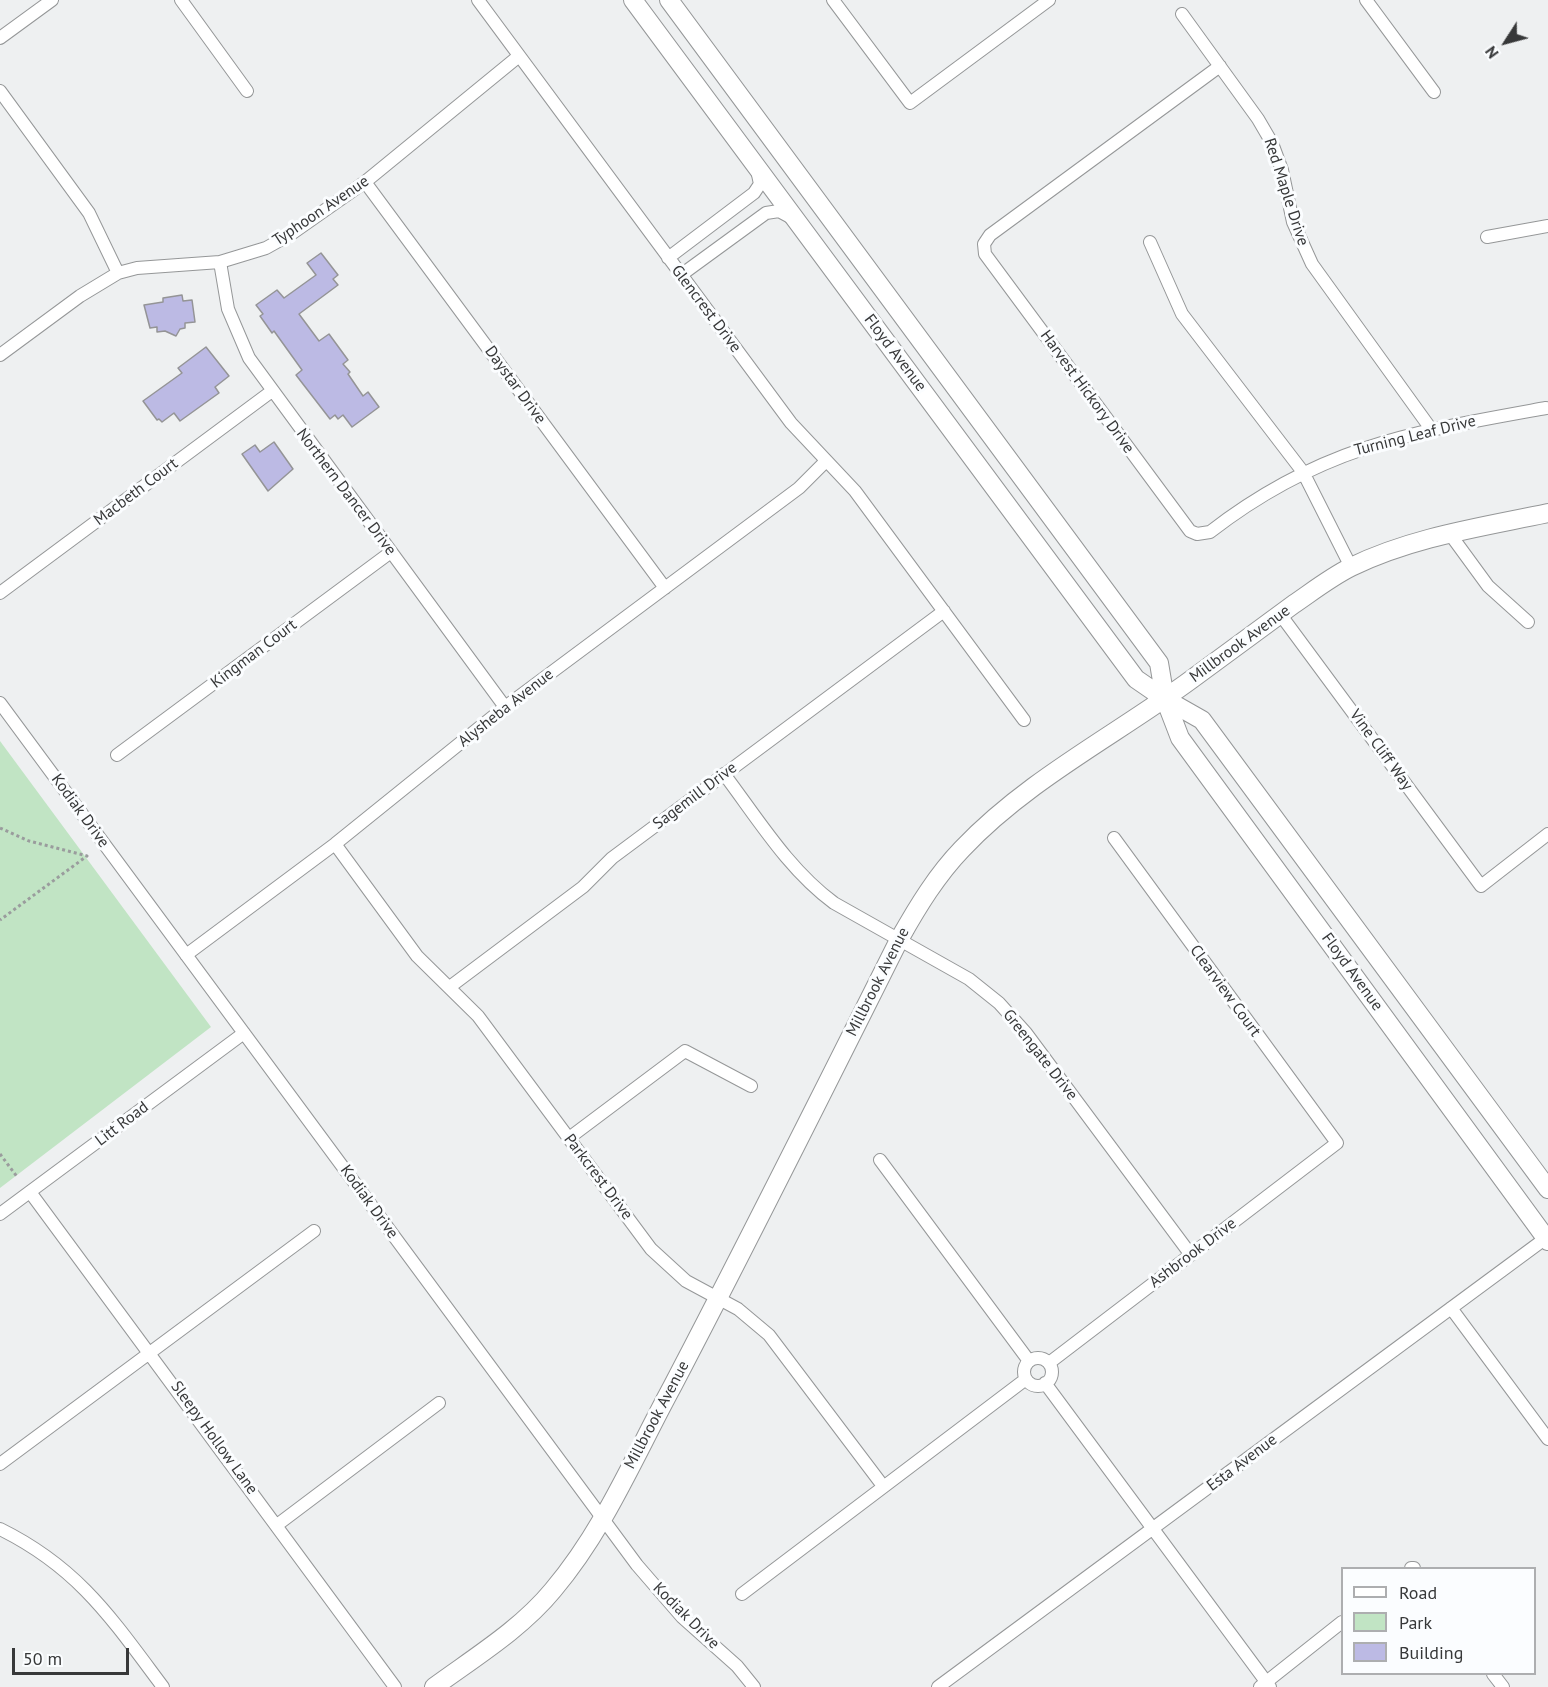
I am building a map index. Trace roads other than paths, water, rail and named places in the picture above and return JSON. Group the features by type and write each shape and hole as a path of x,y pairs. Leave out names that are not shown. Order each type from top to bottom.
{"street":[{"path":"0,38 52,0"},
{"path":"181,0 247,91"},
{"name":"Glencrest Drive","path":"478,0 791,423 855,491 1024,720"},
{"name":"Floyd Avenue","path":"633,0 1136,679 1202,720 1548,1189"},
{"name":"Floyd Avenue","path":"669,0 1159,663 1165,699 1180,738 1547,1239"},
{"path":"833,0 910,103 1049,0"},
{"path":"1366,0 1434,92"},
{"name":"Red Maple Drive","path":"1182,14 1258,119 1272,143 1282,170 1293,222 1312,264 1431,429"},
{"name":"Typhoon Avenue","path":"0,355 80,296 118,273 137,268 220,262 266,248 291,234 365,182 519,56"},
{"name":"Harvest Hickory Drive","path":"1197,534 1190,531 985,254 984,244 990,235 1220,66"},
{"path":"0,91 89,213 118,273"},
{"path":"668,258 753,193 760,184 756,166"},
{"name":"Daystar Drive","path":"365,182 665,588"},
{"path":"681,275 766,213 779,211 796,220"},
{"path":"1487,237 1548,226"},
{"path":"1150,243 1182,314 1303,472 1351,567"},
{"name":"Northern Dancer Drive","path":"220,262 228,309 236,333 249,358 505,707"},
{"name":"Macbeth Court","path":"0,593 272,391"},
{"name":"Turning Leaf Drive","path":"1197,534 1210,532 1241,508 1303,472 1375,443 1431,429 1546,408"},
{"name":"Alysheba Avenue","path":"186,955 335,844 505,707 799,488 826,461"},
{"name":"Millbrook Avenue","path":"434,1687 503,1636 552,1592 591,1539 718,1298 900,938 938,878 962,849 994,818 1056,772 1165,699 1280,614 1351,567 1392,551 1450,534 1548,513"},
{"path":"1450,534 1488,586 1528,622"},
{"name":"Kingman Court","path":"117,755 391,552"},
{"name":"Sagemill Drive","path":"451,986 584,887 612,858 944,611"},
{"name":"Vine Cliff Way","path":"1280,614 1481,886 1548,834"},
{"name":"Kodiak Drive","path":"0,703 661,1595 737,1666 754,1687"},
{"name":"Greengate Drive","path":"724,774 794,868 814,888 834,903 900,938 969,979 1013,1017 1191,1255"},
{"name":"Clearview Court","path":"1114,838 1337,1143"},
{"name":"Parkcrest Drive","path":"335,844 412,950 451,986 478,1016 662,1261 686,1281 738,1309 770,1335 883,1486"},
{"name":"Litt Road","path":"0,1214 244,1033"},
{"path":"568,1138 685,1051 751,1086"},
{"name":"Ashbrook Drive","path":"1049,1363 1337,1143"},
{"path":"880,1160 1029,1360"},
{"name":"Sleepy Hollow Lane","path":"30,1192 395,1687"},
{"path":"0,1464 314,1231"},
{"name":"Esta Avenue","path":"938,1687 1450,1308 1547,1239"},
{"path":"1450,1308 1548,1439"},
{"path":"1039,1357 1049,1363 1052,1374 1045,1383 1033,1385 1026,1379 1023,1371 1029,1360 1039,1357"},
{"path":"742,1594 1026,1379"},
{"path":"1045,1383 1265,1685 1341,1623"},
{"path":"277,1525 439,1403"},
{"path":"0,1529 56,1562 93,1595 163,1687"},
{"path":"1494,1675 1503,1687"}]}
